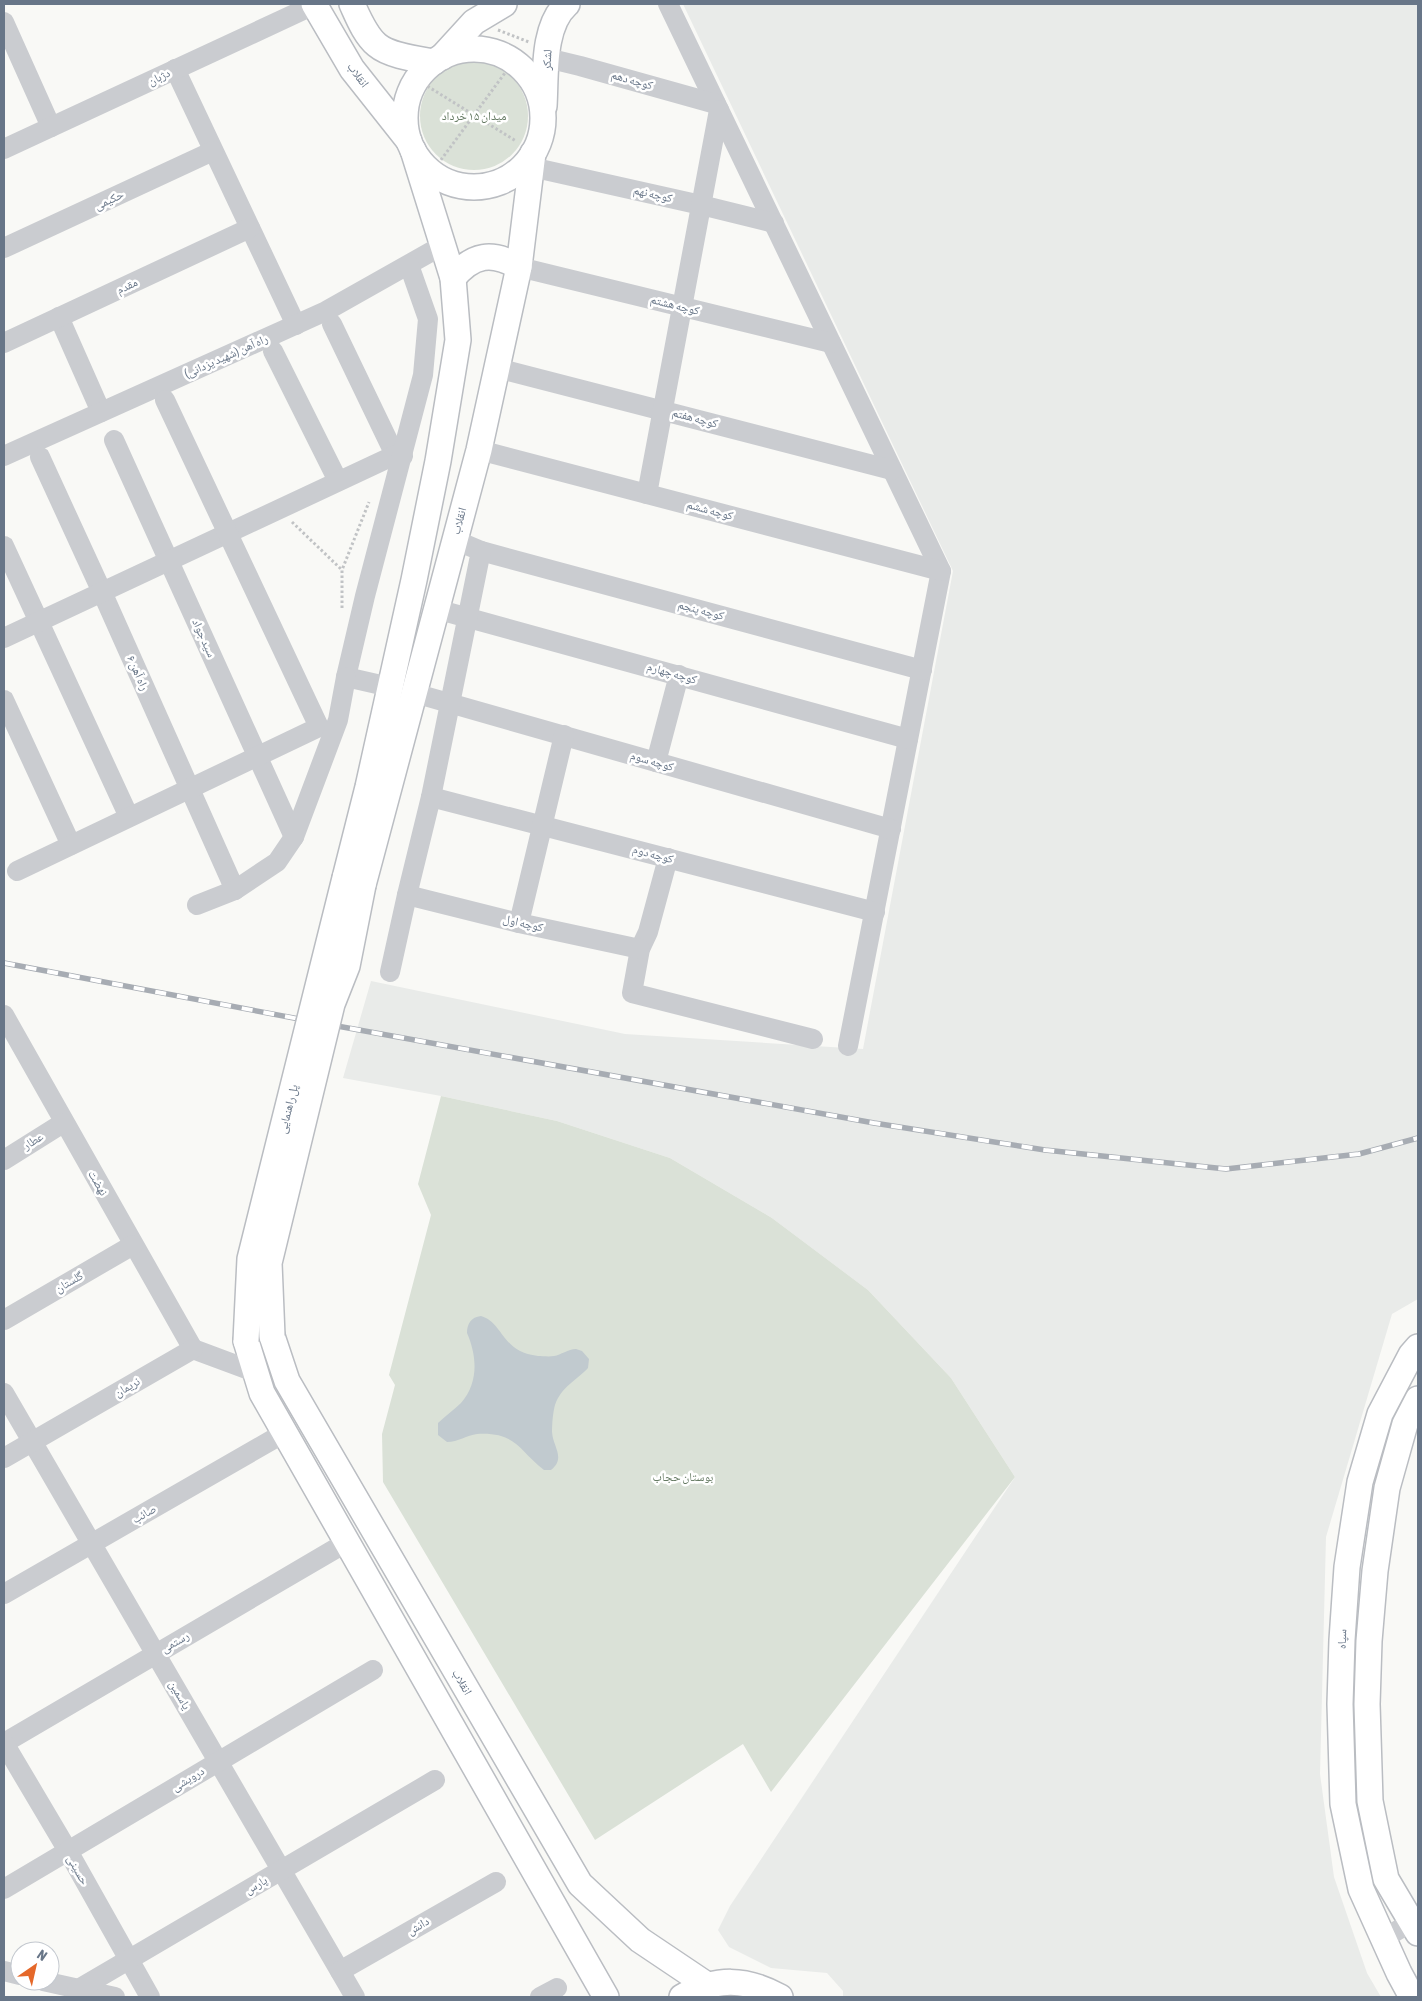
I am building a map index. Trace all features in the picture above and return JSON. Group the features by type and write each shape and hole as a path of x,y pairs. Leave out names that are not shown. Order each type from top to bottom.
{"main road":[{"name":"انقلاب","path":"314,4 352,69 411,145 453,278 458,340 402,690 354,881"},
{"path":"352,4 362,25 377,45 400,56 438,60 459,51 477,49 495,52 513,62 525,72 535,86 542,103 543,121 540,139 527,154 521,169 506,179 489,185 471,187 454,184 423,165 411,145 405,115 408,97 417,80 438,60 474,22 504,4"},
{"name":"لشکر","path":"543,121 548,37 562,8 567,4"},
{"name":"انقلاب","path":"402,690 436,609 478,450 519,267 527,154"},
{"path":"453,278 463,266 476,259 491,256 506,259 519,267"},
{"name":"پل راهنمایی","path":"272,1336 269,1263 332,1004 347,966 354,881"},
{"name":"پل راهنمایی","path":"255,1372 246,1341 250,1259 354,881"},
{"name":"انقلاب","path":"272,1336 287,1381 580,1884 640,1940 707,1985"},
{"name":"سپاه","path":"1412,1997 1360,1889 1343,1804 1340,1704 1347,1567 1360,1482 1380,1414 1410,1355 1418,1347"},
{"path":"255,1372 262,1393 284,1433 606,1997"},
{"path":"1416,1925 1386,1880 1370,1801 1367,1704 1369,1641 1375,1570 1387,1488 1405,1424 1418,1400"},
{"path":"682,1997 707,1985 734,1981 761,1987 780,1997"}],"street":[{"name":"دژبان","path":"5,145 52,127 314,4"},
{"path":"668,4 941,571 848,1046"},
{"path":"4,22 52,127"},
{"name":"کوچه دهم","path":"547,54 580,66 718,107"},
{"path":"175,69 296,325"},
{"path":"648,494 718,107"},
{"name":"حکیمی","path":"4,248 213,151"},
{"name":"کوچه نهم","path":"527,154 701,205 774,223"},
{"name":"مقدم","path":"4,343 250,228"},
{"name":"راه آهن (شهید یزدانی)","path":"4,456 326,311 443,245"},
{"path":"197,905 235,890 277,862 294,837 338,720 346,677 399,455 423,375 428,319 408,265"},
{"name":"کوچه هشتم","path":"519,267 832,344"},
{"path":"59,318 101,412"},
{"path":"332,324 399,455"},
{"path":"273,351 338,481"},
{"name":"کوچه هفتم","path":"497,368 892,470"},
{"path":"17,871 319,727 165,400"},
{"name":"سید جواد","path":"114,440 294,837"},
{"name":"کوچه ششم","path":"478,450 941,571"},
{"path":"4,638 338,481 399,455"},
{"name":"راه آهن ۶","path":"40,458 235,890"},
{"name":"کوچه پنجم","path":"454,540 481,551 922,670"},
{"path":"4,547 129,818"},
{"path":"390,972 431,797 481,551"},
{"name":"کوچه چهارم","path":"436,609 468,616 908,739"},
{"path":"656,762 679,675"},
{"name":"کوچه سوم","path":"346,677 451,703 891,829"},
{"path":"4,700 71,845"},
{"path":"519,923 564,736"},
{"name":"کوچه دوم","path":"431,797 874,912"},
{"path":"668,858 648,932 640,949 632,993 813,1039"},
{"name":"کوچه اول","path":"407,895 519,923 640,949"},
{"name":"نهضت","path":"4,1016 63,1123 193,1349"},
{"name":"عطار","path":"4,1160 63,1123"},
{"name":"گلستان","path":"4,1320 133,1245"},
{"path":"193,1349 255,1372"},
{"name":"نریمان","path":"4,1458 193,1349"},
{"name":"یاسمین","path":"4,1393 356,1997"},
{"name":"صائب","path":"4,1594 284,1433"},
{"name":"رستمی","path":"4,1743 347,1542"},
{"name":"درویشی","path":"4,1889 373,1670"},
{"name":"حسینی","path":"4,1743 68,1851 150,1997"},
{"name":"پارس","path":"79,1994 128,1960 435,1780"},
{"name":"دانش","path":"340,1971 496,1882"},
{"path":"1383,1939 1416,1925"},
{"path":"60,1987 79,1994 114,1997"}],"path":[{"path":"474,22 547,54"},
{"path":"433,172 513,62"},
{"path":"417,80 474,115 527,154"},
{"path":"279,509 342,570"}],"shaded area":[{"path":"683,4 1418,4 1418,1299 1392,1314 1326,1537 1320,1774 1334,1877 1367,1973 1381,1997 843,1997 843,1991 827,1973 771,1968 729,1947 718,1930 730,1906 1015,1477 951,1378 868,1290 772,1218 670,1158 557,1121 441,1096 343,1078 371,981 625,1034 863,1049 953,571"},
{"path":"481,1316 489,1320 517,1349 526,1353 538,1356 552,1356 576,1349 582,1351 589,1359 588,1368 561,1393 555,1405 552,1432 558,1452 558,1461 551,1470 544,1470 516,1444 501,1436 477,1434 447,1442 438,1435 438,1423 461,1403 471,1386 474,1360 467,1330 472,1319"}],"green space":[{"name":"میدان ۱۵ خرداد","path":"474,62 495,66 512,78 524,95 528,116 524,137 512,154 495,166 474,170 453,166 436,154 424,137 420,116 424,95 436,78 453,66"},
{"name":"بوستان حجاب","path":"441,1096 557,1121 670,1158 772,1218 868,1290 951,1378 1015,1477 771,1792 743,1744 595,1840 383,1482 382,1434 395,1385 389,1375 431,1215 418,1184"}],"railway":[{"path":"4,963 315,1022 874,1123 1045,1150 1226,1169 1359,1154 1418,1138"}]}
